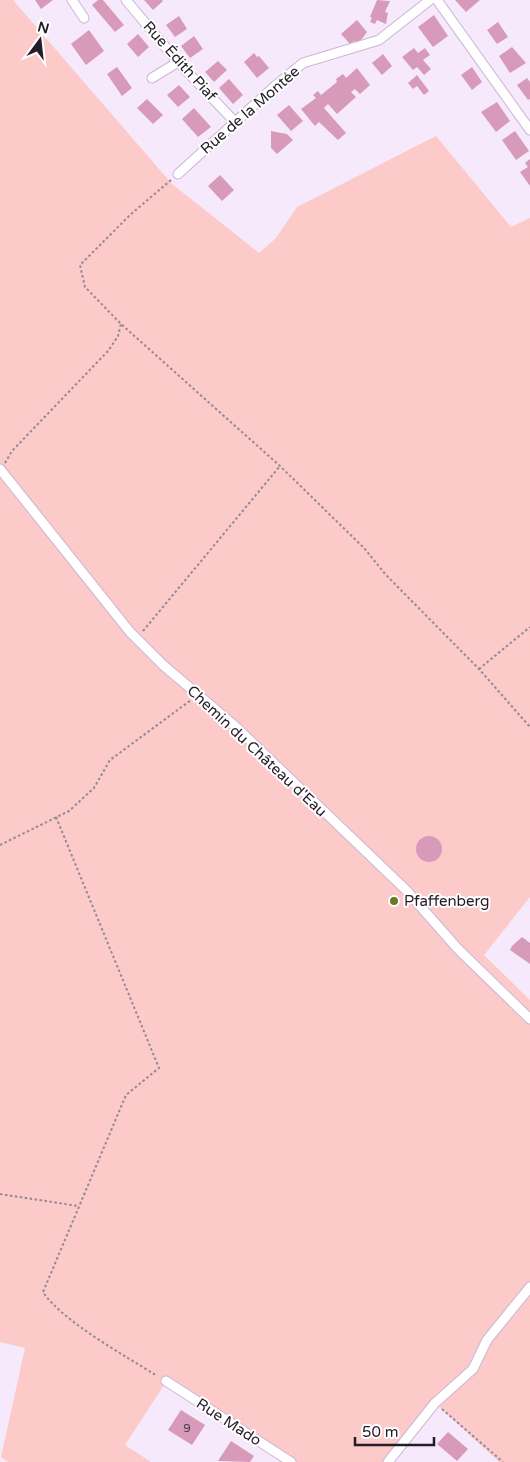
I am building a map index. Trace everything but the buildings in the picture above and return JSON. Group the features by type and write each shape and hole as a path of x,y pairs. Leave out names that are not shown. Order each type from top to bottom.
{"street":[{"path":"72,0 84,18"},
{"name":"Rue Édith Piaf","path":"126,0 178,62 235,122"},
{"name":"Rue de la Montée","path":"178,174 303,63 379,40 430,0"},
{"path":"437,0 530,130"},
{"path":"152,78 178,62"},
{"name":"Chemin du Château d'Eau","path":"1,470 136,639 163,666 198,694 406,890 458,949 530,1019"},
{"path":"388,1462 435,1403 473,1369 487,1340 530,1287"},
{"name":"Rue Mado","path":"166,1381 291,1462"}],"path":[{"path":"178,174 130,216 80,264 85,287 121,324 280,466 364,548 386,575 479,669 530,727"},
{"path":"1,470 12,451 108,351 118,336 121,324"},
{"path":"136,639 280,466"},
{"path":"479,669 530,627"},
{"path":"0,845 69,812 94,788 110,760 183,708 198,694"},
{"path":"56,817 160,1068 126,1095 43,1292 50,1302 90,1333 166,1381"},
{"path":"0,1194 78,1206"},
{"path":"435,1403 503,1462"}],"shaded area":[{"path":"0,0 13,0 172,184 259,253 276,238 297,207 436,136 511,227 530,218 530,897 484,955 530,1000 530,1462 499,1462 435,1403 388,1462 291,1462 166,1382 125,1445 151,1462 8,1462 1,1457 25,1348 0,1342"}],"place":[{"name":"Pfaffenberg","path":"394,901"}]}
